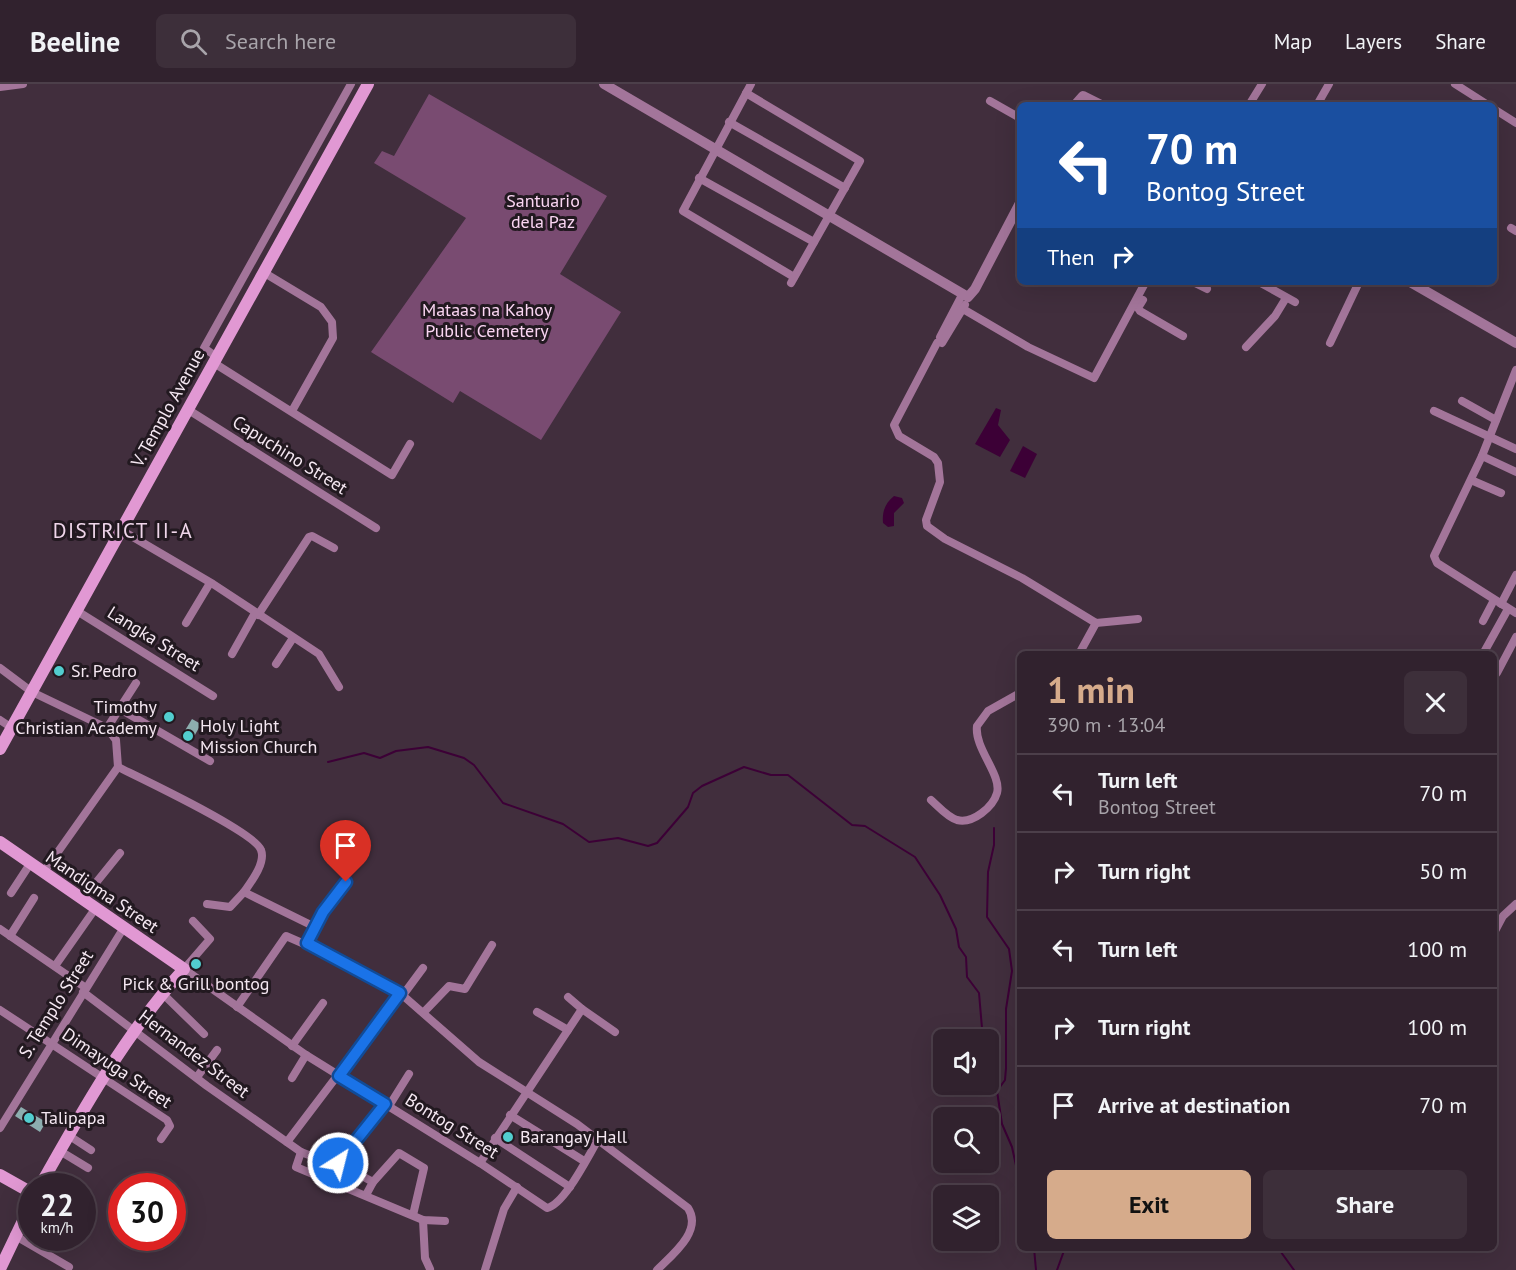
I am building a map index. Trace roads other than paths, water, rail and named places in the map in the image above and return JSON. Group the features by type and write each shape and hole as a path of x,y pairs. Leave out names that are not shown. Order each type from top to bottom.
{"main road":[{"name":"V. Templo Avenue","path":"0,749 368,84"},
{"name":"Mandigma Street","path":"0,842 184,969"},
{"path":"47,1173 104,1077 162,993 184,969"},
{"path":"0,1175 18,1185"},
{"path":"1,1262 18,1228"}],"street":[{"path":"0,87 23,84"},
{"path":"351,84 204,348 215,360 392,475 410,444"},
{"path":"604,84 965,296"},
{"path":"746,93 858,159 859,164 793,280 684,213 685,202 751,84"},
{"path":"1251,102 1262,84"},
{"path":"1319,102 1329,84"},
{"path":"1455,84 1483,102"},
{"path":"1078,102 1083,96 1095,102"},
{"path":"990,101 1017,116"},
{"path":"1497,111 1516,123"},
{"path":"729,122 845,188"},
{"path":"699,178 814,242"},
{"path":"939,343 1017,208"},
{"path":"263,272 321,307 332,322 333,338 292,411"},
{"path":"963,309 1028,347 1094,378 1143,285"},
{"path":"1146,285 1148,287 1138,308 1140,311 1183,336"},
{"path":"1246,347 1291,300 1264,285"},
{"path":"1330,343 1358,285"},
{"path":"1415,285 1516,343"},
{"path":"965,296 963,309 933,352 899,411 894,425 899,436 934,457 938,463 940,482 926,520 927,526 945,539 1031,584 1096,623 1138,619"},
{"path":"1505,606 1435,560 1482,456 1516,370"},
{"path":"1462,401 1496,420"},
{"name":"Capuchino Street","path":"187,409 376,528"},
{"path":"1434,411 1516,449"},
{"path":"1482,456 1516,472"},
{"path":"1471,480 1501,493"},
{"path":"121,530 210,583 319,654 339,687"},
{"path":"232,654 256,614 309,537 312,536 334,548"},
{"path":"1485,651 1516,576"},
{"path":"186,623 210,583"},
{"path":"1483,621 1505,606"},
{"name":"Langka Street","path":"76,611 213,696"},
{"path":"1081,651 1096,623"},
{"path":"1497,673 1516,637"},
{"path":"276,664 293,638"},
{"path":"0,668 32,692 107,728 116,740 118,767 43,873"},
{"path":"107,728 136,683"},
{"path":"931,800 957,820 970,820 984,811 997,795 998,787 979,744 977,726 988,711 1017,695"},
{"path":"120,709 210,761"},
{"path":"0,720 12,728"},
{"path":"118,767 206,812 258,845 262,853 260,863 244,892 230,908 207,904"},
{"path":"82,900 120,853"},
{"path":"11,893 30,864"},
{"path":"307,943 315,927 346,882"},
{"path":"244,892 315,927"},
{"path":"10,936 34,898"},
{"path":"1497,927 1503,916 1516,904"},
{"path":"55,966 95,909"},
{"path":"184,969 210,939 193,921"},
{"name":"Hernandez Street","path":"0,929 55,966 197,1077 302,1152"},
{"name":"S. Templo Street","path":"0,1128 123,929"},
{"path":"237,1007 285,936 307,943 402,994 479,1062 527,1090 598,1140 691,1213 693,1225 686,1238 657,1270"},
{"path":"424,1012 449,986 465,989 492,945"},
{"path":"287,1142 423,968"},
{"name":"Bontog Street","path":"184,969 292,1046 480,1163 547,1208 553,1206 570,1187"},
{"path":"162,993 204,1034"},
{"path":"568,997 615,1032"},
{"path":"292,1046 322,1003"},
{"path":"480,1163 582,1008"},
{"name":"Dimayuga Street","path":"0,1010 169,1122 170,1127 161,1139"},
{"path":"537,1012 568,1030"},
{"path":"197,1077 217,1050"},
{"path":"292,1078 306,1055"},
{"path":"338,1163 387,1105 409,1074"},
{"path":"510,1115 584,1161"},
{"path":"68,1135 92,1150"},
{"path":"495,1138 570,1187 598,1140"},
{"path":"60,1151 88,1168"},
{"path":"373,1182 323,1155 315,1157 302,1152 296,1167 423,1220 445,1221"},
{"path":"366,1195 373,1182 399,1153 424,1168 413,1215"},
{"path":"485,1270 504,1209 517,1187"},
{"path":"423,1220 425,1258 430,1269"},
{"path":"14,1235 69,1267"}],"waterway":[{"path":"328,762 364,753 380,758 396,751 428,747 464,758 474,765 503,803 563,824 589,842 618,838 648,846 657,843 688,807 693,793 702,786 744,767 771,775 788,775 852,825 865,826 915,857 940,895 956,929 959,947 966,957 967,977 979,993 982,1029"},
{"path":"994,828 994,845 988,872 987,917 1009,949 1012,971 1006,1009 1005,1080 997,1091 1002,1124 1012,1147 1017,1170"},
{"path":"1034,1251 1036,1270"},
{"path":"1057,1270 1064,1251"},
{"path":"1280,1251 1294,1270"}],"place":[{"name":"Sr. Pedro","path":"59,671"},
{"name":"Timothy Christian Academy","path":"169,717"},
{"name":"Holy Light Mission Church","path":"188,736"},
{"name":"Pick & Grill bontog","path":"196,964"},
{"name":"Talipapa","path":"29,1118"},
{"name":"Barangay Hall","path":"508,1137"}],"district":[{"name":"DISTRICT II-A","path":"123,531"}],"park label":[{"name":"Santuario dela Paz","path":"543,211"},
{"name":"Mataas na Kahoy Public Cemetery","path":"487,320"}]}
